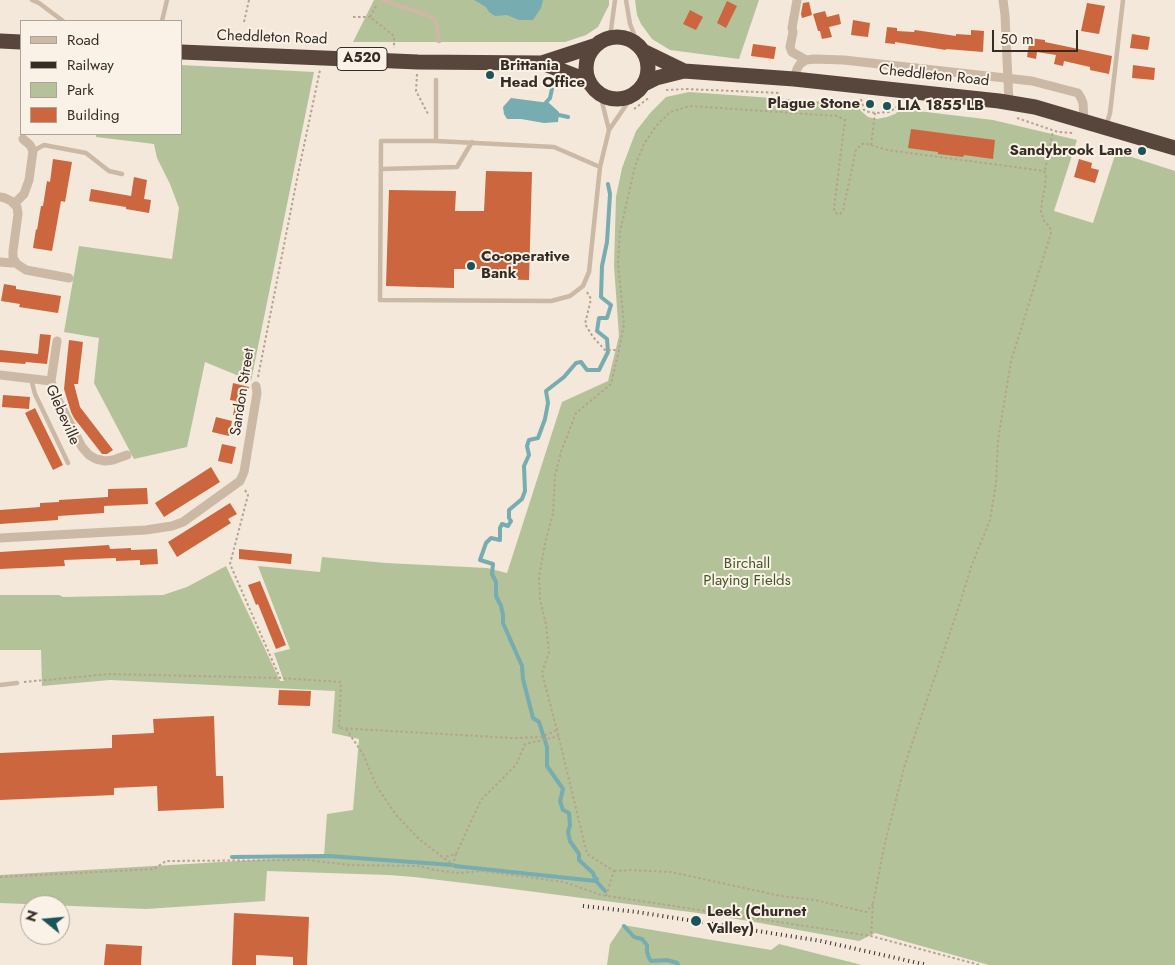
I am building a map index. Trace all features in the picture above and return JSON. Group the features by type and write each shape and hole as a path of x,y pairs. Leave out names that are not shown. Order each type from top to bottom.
{"highway":[{"name":"Cheddleton Road","path":"182,52 394,61 542,63 594,46 610,37 624,37 684,71"},
{"path":"0,40 20,42"},
{"path":"589,82 586,62 594,46"},
{"path":"642,48 648,62 647,78 650,89"},
{"name":"Cheddleton Road","path":"542,63 589,82 600,94"},
{"name":"Cheddleton Road","path":"633,102 639,91 650,89 656,78 684,71 794,79 895,89 1036,107 1082,127 1106,127 1174,145"},
{"path":"600,94 607,98 624,98 633,102"}],"street":[{"path":"797,0 790,47 792,52 806,60"},
{"path":"1002,0 1005,15 1009,103"},
{"path":"794,79 800,64 806,60 814,59 844,60 1032,81 1078,93 1083,104 1082,127"},
{"path":"14,204 24,194 29,180 32,151 30,145 23,139"},
{"path":"0,197 5,198 17,207 18,214 12,251 15,262 26,270 69,278"},
{"path":"0,262 15,262"},
{"name":"Glebeville","path":"57,341 51,381 54,392 82,447 89,456 105,461 127,455"},
{"name":"Glebeville","path":"0,375 51,381"},
{"name":"Sandon Street","path":"240,482 244,472 256,402 256,386"},
{"path":"0,538 146,530 172,526 183,522 240,482"}],"lane":[{"path":"32,0 62,20"},
{"path":"162,20 167,0"},
{"path":"381,0 434,19 439,41"},
{"path":"610,37 616,0"},
{"path":"626,0 630,24 642,48"},
{"path":"1106,127 1110,113 1123,0"},
{"path":"436,80 436,140"},
{"path":"600,94 608,130 600,167 590,272 583,286 570,296 551,301 380,300 381,141 436,140 554,147 600,167"},
{"path":"608,130 633,102"},
{"path":"380,169 457,167 472,142"},
{"path":"32,151 44,145 86,153 109,171 122,174"},
{"name":"Glebeville","path":"31,379 68,463"},
{"path":"0,685 17,683"}],"path":[{"path":"244,22 249,0"},
{"path":"370,17 381,0"},
{"path":"353,17 370,17 394,36 394,61"},
{"name":"Sandon Street","path":"256,386 323,58"},
{"path":"417,74 416,91 428,114 436,116"},
{"path":"633,102 647,99 650,89"},
{"path":"664,90 783,92"},
{"path":"860,95 864,110 875,113 890,112 896,108 902,99"},
{"path":"873,904 866,912 815,900 781,896 671,872 614,871 588,854 542,673 549,652 546,624 540,600 539,576 553,514 555,476 561,452 576,413 611,384 624,324 618,262 623,216 635,166 644,144 656,126 670,112 690,106 837,116 845,120 834,208 835,213 840,214 844,211 856,150 864,143 887,150 1044,171"},
{"path":"871,145 875,113"},
{"path":"1016,118 1058,132 1082,127"},
{"path":"870,936 873,904 884,847 905,764 971,567 990,520 996,483 998,440 1009,364 1051,233 1050,227 1044,221 1041,211 1046,175 1044,171 1053,131"},
{"path":"583,286 591,298 585,324 605,350 619,350"},
{"path":"240,482 248,495 230,564 280,678"},
{"path":"17,683 110,674 280,678 340,682 339,728 512,738 541,737 557,730"},
{"path":"346,729 363,754 377,787 396,816 420,840 453,864 481,800 516,765 525,744 559,736"},
{"path":"444,857 456,854"},
{"path":"0,877 154,869 166,861 306,860 351,864 419,866 458,873 483,871 564,882 606,896 870,936 980,965"},
{"path":"606,896 614,871"}],"green space":[{"path":"374,0 609,0 609,5 598,27 586,35 565,42 353,42"},
{"path":"635,0 759,0 739,59 670,50 652,39 641,24 637,15"},
{"path":"182,65 314,72 251,381 205,362 187,447 134,459 94,383 99,338 64,332 79,246 172,259 179,208 157,158 154,144 96,137 96,135 182,135"},
{"name":"Birchall Playing Fields","path":"689,92 856,104 868,117 877,119 895,114 901,109 993,120 1077,140 1054,211 1093,223 1116,152 1175,171 1175,965 989,965 875,933 859,941 698,913 389,875 267,871 265,901 146,909 70,906 70,895 20,895 20,904 0,903 0,875 324,856 327,814 353,810 359,739 332,733 335,691 110,680 42,686 41,650 0,650 0,595 59,595 63,597 163,595 187,587 226,566 280,681 284,681 274,653 290,649 258,566 320,572 322,557 386,563 487,568 507,573 562,402 608,381 619,336 614,266 616,197 622,168 636,131 666,97"},
{"path":"623,925 771,950 779,944 862,965 607,965 610,944"}],"water":[{"path":"474,0 543,0 541,8 533,20 519,20 507,15 495,16 486,7"},
{"path":"511,98 549,103 559,112 558,122 544,123 521,119 507,119 503,107"}],"building":[{"path":"727,1 737,6 726,28 717,23"},
{"path":"809,2 812,15 802,18 803,3"},
{"path":"1087,3 1105,6 1099,34 1081,31"},
{"path":"690,10 703,17 696,30 683,24"},
{"path":"825,11 827,17 839,14 841,24 829,27 832,37 822,39 813,14"},
{"path":"853,20 870,23 868,37 851,35"},
{"path":"887,27 897,28 897,31 914,32 915,30 956,36 956,34 971,35 971,30 984,31 983,52 946,50 895,42 895,44 885,43"},
{"path":"1132,34 1150,37 1148,50 1130,48"},
{"path":"1030,38 1112,56 1109,74 1064,61 1063,66 1054,64 1056,55 1037,52 1036,59 1027,57"},
{"path":"753,44 776,47 774,59 751,56"},
{"path":"1133,65 1155,68 1154,80 1132,78"},
{"path":"911,129 995,140 993,159 938,154 938,152 908,148"},
{"path":"53,159 72,162 65,202 61,201 52,251 33,248 47,181 50,182"},
{"path":"1079,159 1092,163 1091,168 1099,170 1095,183 1074,177"},
{"path":"486,171 532,172 529,280 483,279 483,269 454,269 454,288 386,286 389,190 456,191 455,211 484,211"},
{"path":"134,177 147,180 144,199 151,200 149,213 89,201 91,189 131,196"},
{"path":"4,284 16,286 16,289 61,296 58,313 19,307 20,304 1,301"},
{"path":"40,334 51,335 47,364 0,362 0,350 38,354"},
{"path":"69,340 83,342 78,384 74,384 80,407 113,450 107,454 102,454 71,412 64,389"},
{"path":"233,383 249,387 242,417 233,415 236,401 230,400"},
{"path":"3,395 30,397 29,409 2,407"},
{"path":"35,408 63,465 53,470 25,413"},
{"path":"216,417 232,421 229,436 212,432"},
{"path":"222,444 236,447 232,464 218,461"},
{"path":"211,467 220,482 164,517 155,503"},
{"path":"147,488 148,504 104,506 104,513 58,516 58,520 0,524 0,510 40,507 40,503 59,502 59,500 108,497 108,489"},
{"path":"230,503 237,514 228,519 231,523 177,557 168,542"},
{"path":"109,545 110,549 157,549 158,564 140,565 140,560 116,561 116,558 64,560 65,566 0,569 0,552"},
{"path":"239,549 292,554 291,564 239,559"},
{"path":"260,581 286,645 276,649 258,604 256,605 248,585"},
{"path":"279,690 311,691 310,706 278,705"},
{"path":"214,716 216,776 223,776 224,808 158,811 157,786 114,788 114,795 0,800 0,753 112,748 112,735 154,733 153,719"},
{"path":"234,913 309,917 307,965 293,965 293,957 256,955 256,965 232,965"},
{"path":"106,944 142,946 141,965 104,965"}],"waterway":[{"path":"543,106 550,98 552,89"},
{"path":"555,116 568,117"},
{"path":"605,891 596,881 593,873 579,860 579,854 570,841 568,832 570,825 569,813 563,810 560,801 563,789 547,766 547,747 539,722 533,718 523,679 522,666 503,623 501,606 496,596 496,582 492,574 493,564 480,560 486,543 491,538 500,540 502,524 508,526 511,521 509,510 522,499 525,491 524,466 529,455 527,446 529,440 538,438 545,419 548,403 546,391 564,377 576,363 581,362 587,370 599,370 608,352 607,339 597,331 599,318 607,318 611,305 601,297 602,266 607,242 610,194 608,184"},
{"path":"232,857 329,856 453,865"},
{"path":"455,866 596,881 597,879"},
{"path":"624,926 634,937 642,939 647,945 647,952 651,961 667,960 678,965"}],"railway":[{"path":"583,906 637,912 821,941 927,965"}],"place":[{"name":"Brittania Head Office","path":"490,75"},
{"name":"Plague Stone","path":"870,104"},
{"name":"LIA 1855 LB","path":"887,106"},
{"name":"Sandybrook Lane","path":"1142,151"},
{"name":"Co-operative Bank","path":"471,266"},
{"name":"Leek (Churnet Valley)","path":"696,921"}]}
